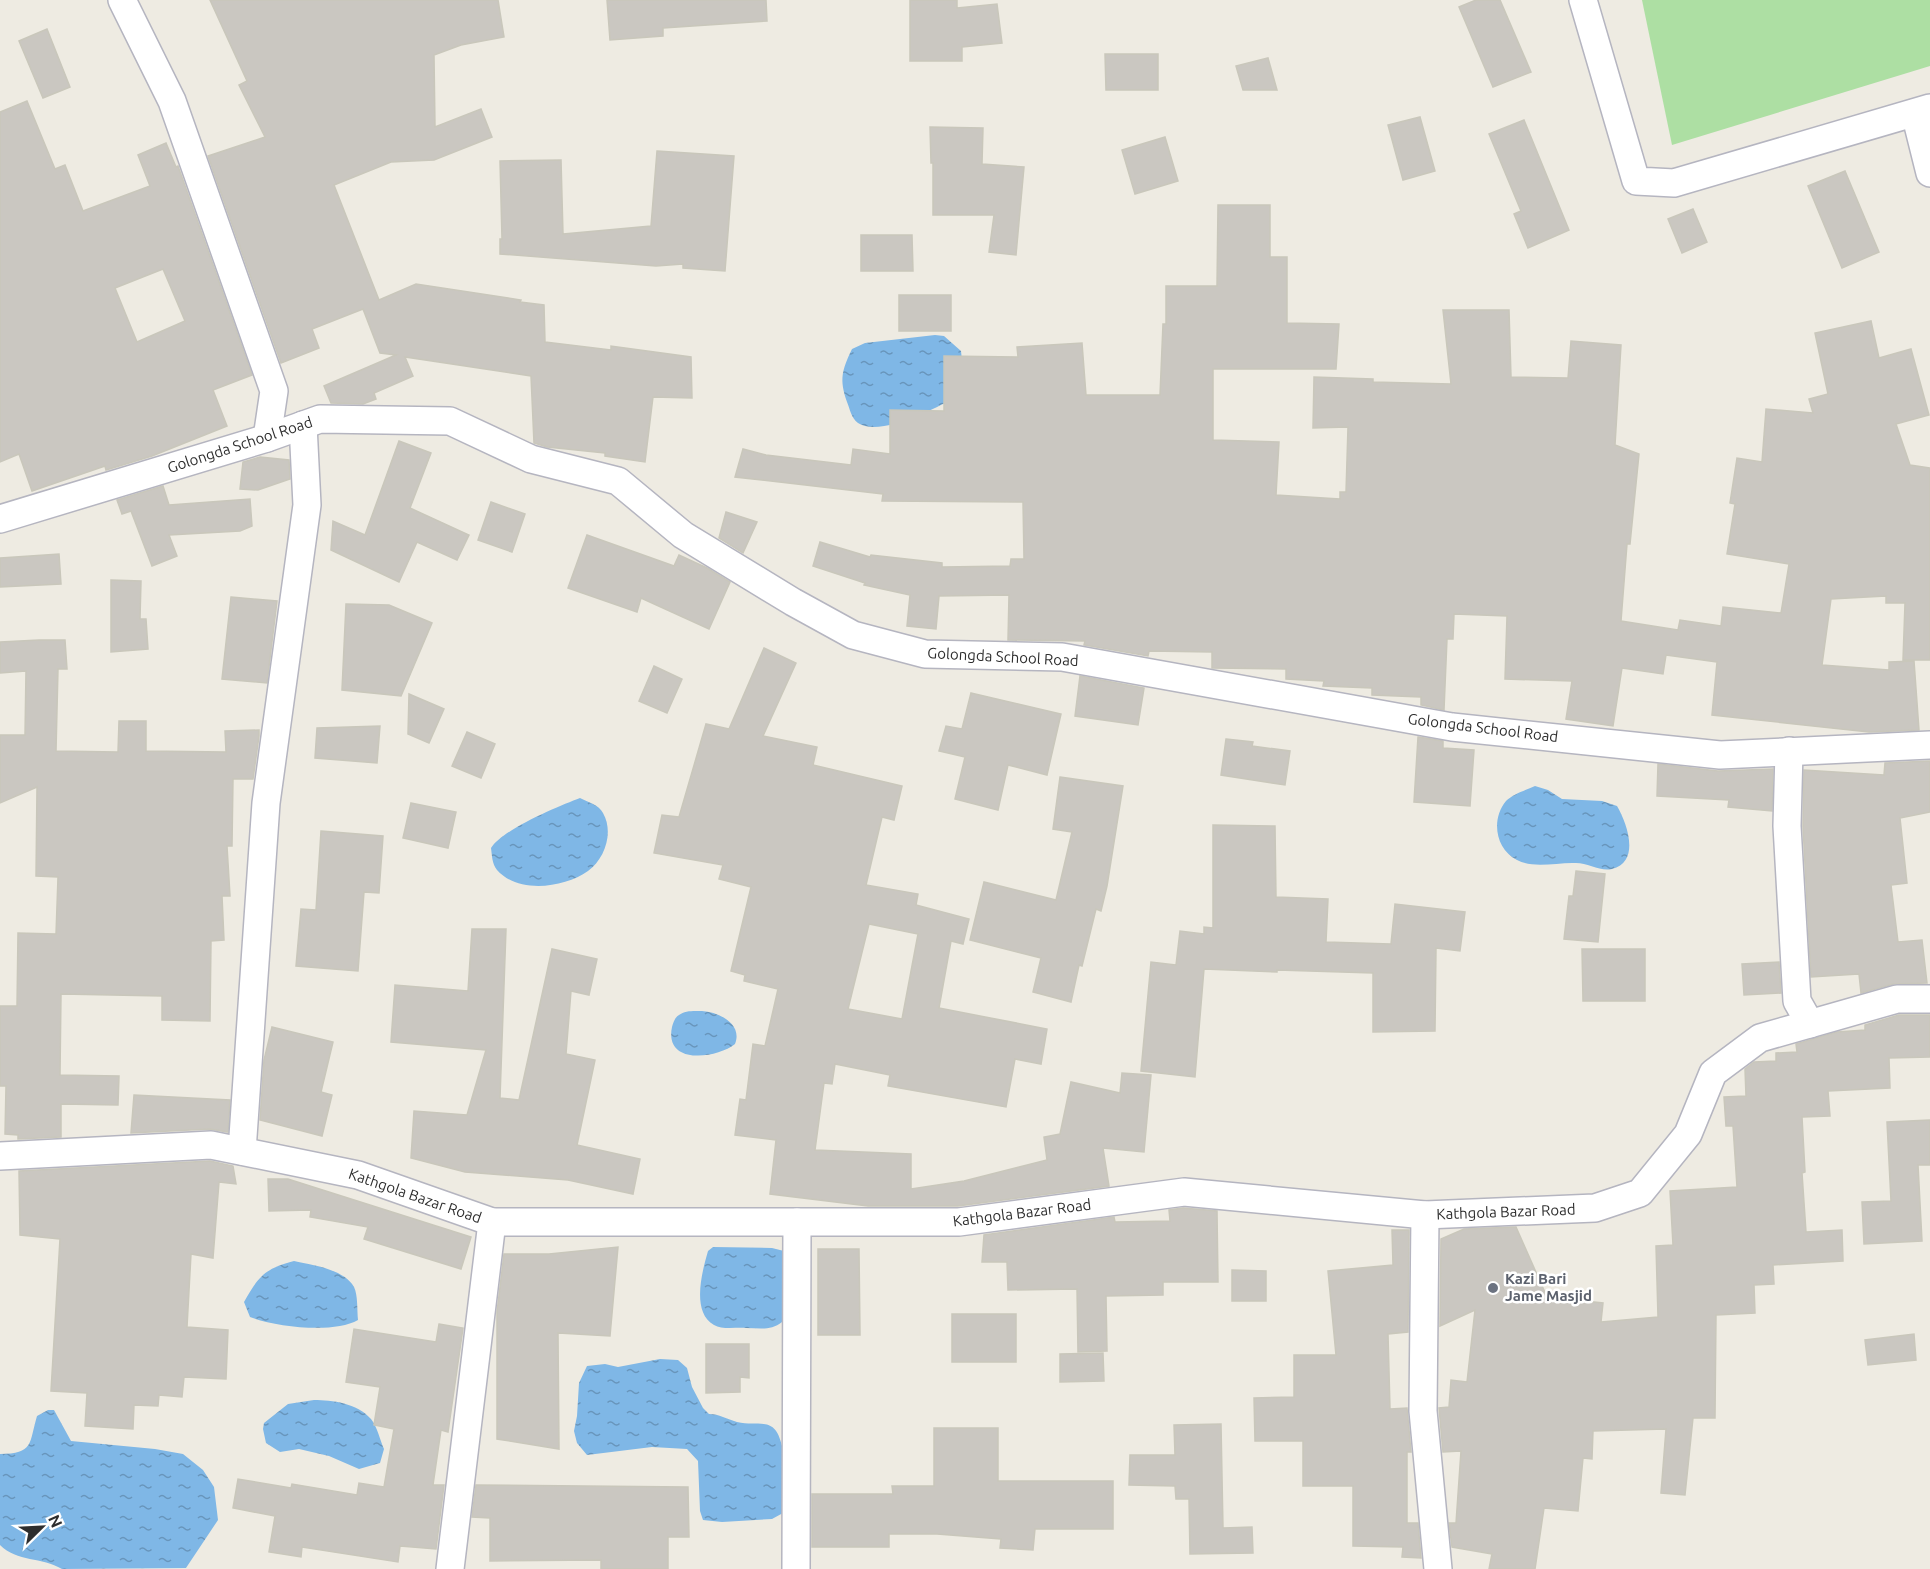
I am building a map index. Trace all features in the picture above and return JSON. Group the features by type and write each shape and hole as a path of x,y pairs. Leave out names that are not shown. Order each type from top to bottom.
{"street":[{"path":"122,0 172,101 274,391 267,438"},
{"path":"1583,0 1636,181 1674,183 1922,111 1930,173"},
{"name":"Golongda School Road","path":"0,519 267,438 320,419 450,421 531,459 618,481 682,535 803,607 853,635 925,654 1062,657 1452,727 1720,755 1930,745"},
{"path":"242,1151 266,803 307,506 303,425"},
{"path":"1790,751 1787,826 1797,1001 1810,1024"},
{"name":"Kathgola Bazar Road","path":"0,1156 211,1145 358,1175 492,1222 959,1222 1184,1192 1425,1215 1594,1208 1640,1193 1688,1134 1713,1074 1760,1038 1897,999 1930,999"},
{"path":"1425,1215 1423,1411 1438,1569"},
{"path":"450,1569 492,1222"},
{"path":"795,1569 797,1222"}],"green space":[{"path":"1642,0 1930,0 1930,66 1672,145"}],"water":[{"path":"944,336 961,351 964,379 959,396 894,424 868,427 858,423 852,416 842,381 852,349 865,343"},
{"path":"1535,786 1548,790 1562,799 1602,801 1617,806 1625,822 1629,841 1626,859 1621,865 1608,870 1576,863 1531,864 1517,860 1510,855 1500,841 1498,816 1506,801"},
{"path":"580,798 599,808 608,828 606,845 594,866 578,877 541,886 517,883 506,878 497,870 491,848 497,841 532,819"},
{"path":"702,1011 722,1017 733,1025 737,1037 735,1044 727,1049 705,1055 683,1053 676,1048 672,1039 675,1019 684,1012"},
{"path":"713,1247 772,1248 784,1251 784,1317 782,1322 774,1327 765,1328 725,1328 717,1327 707,1319 700,1301 700,1291 708,1251"},
{"path":"294,1261 327,1269 349,1281 356,1294 358,1320 335,1327 305,1328 274,1324 250,1317 244,1302 254,1286 269,1271"},
{"path":"660,1359 678,1360 687,1368 692,1387 703,1408 709,1414 737,1422 766,1424 775,1430 782,1446 783,1513 772,1519 722,1522 703,1520 700,1511 698,1461 687,1449 652,1447 587,1455 577,1443 574,1431 579,1383 587,1366 605,1364 618,1367"},
{"path":"314,1400 352,1406 371,1419 384,1449 380,1463 359,1469 329,1456 299,1449 280,1452 266,1443 264,1423 288,1404"},
{"path":"48,1410 54,1410 71,1441 183,1454 203,1470 214,1487 218,1520 186,1568 62,1569 14,1554 0,1545 0,1454 25,1449 31,1440 37,1416"}],"building":[{"path":"210,0 498,0 504,37 461,45 434,55 435,127 481,109 492,137 434,160 391,162 334,185 379,300 416,284 521,300 520,302 544,305 545,342 611,350 611,346 691,357 692,398 653,397 645,462 605,456 605,453 547,447 534,443 531,376 405,357 413,376 374,393 376,399 363,404 331,403 324,386 396,355 380,353 363,309 312,329 319,348 281,363 208,156 265,137 239,85 247,81"},
{"path":"607,0 766,0 767,21 663,28 663,36 610,40"},
{"path":"910,0 957,0 957,8 997,4 1002,43 962,47 962,61 910,61"},
{"path":"1476,0 1500,0 1531,72 1493,87 1459,7"},
{"path":"47,29 70,87 43,98 19,41"},
{"path":"1105,54 1158,54 1158,90 1106,90"},
{"path":"1268,58 1277,90 1243,90 1236,66"},
{"path":"27,101 55,169 65,165 83,211 150,186 138,155 166,143 176,167 178,166 252,375 213,390 227,426 152,456 106,470 105,466 32,491 19,454 0,462 0,112","holes":["163,269 185,321 137,342 115,288"]},
{"path":"1420,117 1435,171 1403,180 1388,125"},
{"path":"1524,120 1569,230 1528,248 1514,214 1521,211 1489,134"},
{"path":"930,127 983,128 982,164 1024,167 1016,255 989,252 994,215 933,215"},
{"path":"1165,137 1178,181 1135,194 1122,150"},
{"path":"657,151 734,156 725,271 683,268 683,264 656,266 500,254 500,239 502,239 500,161 561,160 563,234 651,226"},
{"path":"1845,171 1879,252 1842,268 1808,186"},
{"path":"1218,205 1270,205 1270,257 1287,257 1287,323 1339,324 1336,369 1213,369 1213,440 1279,442 1276,495 1340,499 1340,492 1346,492 1348,427 1313,428 1314,377 1373,379 1373,382 1451,384 1443,310 1509,310 1511,377 1568,378 1571,341 1621,345 1615,445 1639,454 1630,544 1627,544 1621,621 1678,630 1680,620 1721,626 1723,607 1781,613 1789,564 1727,554 1735,504 1730,503 1737,458 1762,462 1766,409 1813,413 1809,399 1828,394 1815,333 1871,321 1879,358 1911,349 1929,415 1896,424 1910,465 1930,468 1930,660 1903,660 1905,603 1886,603 1886,596 1831,599 1822,665 1889,670 1889,662 1914,661 1919,730 1869,732 1712,715 1717,662 1666,655 1663,674 1622,668 1613,726 1566,719 1572,681 1505,679 1507,616 1454,614 1453,639 1447,639 1444,710 1421,705 1421,697 1372,695 1372,688 1323,686 1324,681 1286,679 1286,669 1212,668 1212,652 1149,651 1148,656 1084,645 1085,641 1008,640 1009,595 939,596 936,629 907,626 910,595 864,585 865,583 813,566 820,542 870,557 871,555 942,563 942,567 1010,566 1011,559 1024,559 1023,502 882,501 883,494 735,477 743,449 766,455 851,465 853,449 890,454 890,410 944,411 944,356 1018,357 1017,347 1082,343 1086,395 1160,395 1163,324 1166,324 1166,286 1217,286"},
{"path":"1693,209 1707,242 1682,253 1668,219"},
{"path":"861,235 912,235 913,271 861,271"},
{"path":"899,295 951,295 951,331 899,331"},
{"path":"399,441 431,453 410,508 469,535 457,560 417,542 399,582 331,550 333,521 365,535"},
{"path":"260,457 289,460 290,479 258,490 240,489 243,462"},
{"path":"163,486 169,505 250,499 252,526 240,531 169,535 177,556 152,566 131,511 122,514 117,500"},
{"path":"491,502 525,514 512,552 478,540"},
{"path":"726,512 757,522 743,553 719,538"},
{"path":"587,535 674,566 679,555 730,582 709,629 641,598 637,612 568,588"},
{"path":"59,554 61,584 0,587 0,558"},
{"path":"111,580 141,581 140,619 146,619 148,649 111,652"},
{"path":"231,597 277,601 267,683 222,679"},
{"path":"346,604 389,605 432,623 401,696 342,690"},
{"path":"65,640 67,669 58,669 56,751 118,752 119,721 146,721 146,751 226,752 225,731 259,730 259,736 253,779 233,779 232,846 227,846 230,896 222,896 224,940 211,941 210,1021 162,1020 162,996 61,994 60,1075 119,1076 118,1105 61,1104 61,1137 18,1139 18,1135 5,1134 6,1086 0,1086 0,1006 17,1006 18,933 56,934 58,877 36,876 37,787 0,803 0,735 25,735 26,671 0,673 0,642"},
{"path":"764,648 796,663 763,736 817,747 813,765 902,786 894,820 882,817 866,885 918,894 916,905 969,919 963,944 951,941 939,1008 1047,1029 1041,1064 1015,1059 1006,1107 888,1086 890,1075 835,1064 832,1084 824,1083 815,1150 911,1154 911,1189 964,1181 1047,1160 1044,1137 1060,1134 1071,1082 1120,1093 1122,1073 1151,1075 1144,1152 1103,1148 1109,1186 958,1206 868,1206 770,1194 776,1140 735,1135 740,1099 746,1100 753,1044 765,1046 778,989 744,981 745,975 731,971 751,887 719,879 723,865 654,853 662,815 679,817 706,724 729,729","holes":["869,924 918,934 902,1019 848,1009"]},
{"path":"654,666 682,679 667,713 639,701"},
{"path":"1080,676 1144,688 1138,725 1075,716"},
{"path":"971,693 1061,714 1047,775 1008,765 998,810 955,799 965,757 939,751 946,726 962,729"},
{"path":"409,694 444,709 429,743 408,734"},
{"path":"380,726 377,763 315,758 317,728"},
{"path":"467,732 495,744 481,778 452,766"},
{"path":"1418,737 1443,741 1443,748 1474,750 1470,806 1414,802"},
{"path":"1226,739 1253,742 1252,746 1290,751 1285,785 1221,775"},
{"path":"1930,761 1930,812 1900,818 1907,883 1891,885 1898,942 1922,940 1927,983 1893,984 1861,993 1859,974 1811,977 1803,826 1804,770 1884,775 1885,763"},
{"path":"1658,764 1718,771 1773,769 1772,811 1728,807 1729,800 1657,796"},
{"path":"1060,777 1123,786 1101,911 1096,909 1082,966 1079,965 1071,1002 1033,992 1041,958 970,940 984,882 1056,900 1072,832 1053,829"},
{"path":"411,803 456,812 448,848 403,838"},
{"path":"1213,825 1275,826 1276,897 1328,899 1326,942 1391,944 1395,904 1465,912 1460,951 1436,948 1435,1031 1373,1032 1373,973 1204,969 1195,1077 1141,1071 1151,962 1176,965 1180,931 1204,934 1204,927 1213,928"},
{"path":"321,831 383,836 379,893 364,892 358,971 296,966 301,909 316,910"},
{"path":"1576,871 1605,874 1598,942 1564,939 1569,896 1573,896"},
{"path":"472,929 506,929 500,1098 519,1100 552,949 597,959 589,995 571,991 566,1054 595,1060 577,1145 640,1159 633,1194 568,1180 465,1172 411,1158 414,1111 467,1115 486,1050 391,1042 395,985 468,991"},
{"path":"1582,949 1645,949 1645,1001 1583,1001"},
{"path":"1779,962 1781,993 1744,995 1742,964"},
{"path":"1899,1015 1930,1015 1930,1057 1889,1058 1890,1088 1828,1091 1830,1116 1802,1117 1805,1172 1802,1173 1806,1232 1842,1230 1843,1261 1773,1265 1774,1284 1754,1285 1755,1313 1716,1315 1715,1418 1693,1418 1685,1495 1661,1493 1666,1429 1593,1431 1592,1459 1583,1458 1578,1511 1544,1508 1535,1569 1489,1569 1492,1554 1452,1547 1449,1523 1456,1523 1461,1451 1443,1452 1439,1408 1449,1407 1451,1380 1467,1382 1475,1310 1440,1326 1441,1239 1464,1229 1516,1227 1547,1297 1603,1303 1601,1322 1658,1317 1656,1246 1673,1245 1670,1191 1737,1187 1733,1126 1726,1126 1724,1097 1746,1096 1745,1069 1754,1062 1776,1061 1776,1053 1797,1052 1796,1044 1837,1032 1865,1030 1865,1025"},
{"path":"272,1027 333,1042 321,1092 332,1095 322,1136 260,1120 264,1060"},
{"path":"134,1095 230,1100 228,1132 210,1129 131,1133"},
{"path":"1930,1120 1930,1165 1918,1165 1922,1241 1864,1244 1862,1202 1891,1201 1887,1122"},
{"path":"210,1161 233,1166 236,1184 219,1182 213,1258 191,1254 187,1327 228,1330 226,1379 184,1377 182,1397 159,1395 158,1406 134,1405 133,1429 85,1426 87,1393 51,1391 60,1239 20,1235 19,1171"},
{"path":"268,1179 288,1179 471,1237 461,1269 364,1239 368,1227 310,1217 311,1210 269,1211"},
{"path":"1183,1208 1217,1211 1218,1282 1163,1282 1163,1295 1106,1296 1107,1351 1078,1352 1077,1289 1008,1290 1007,1262 982,1262 984,1235 1114,1217 1115,1222 1170,1221 1169,1210"},
{"path":"1392,1230 1409,1230 1408,1332 1388,1334 1390,1409 1407,1408 1411,1452 1407,1452 1407,1523 1418,1523 1421,1558 1402,1557 1403,1547 1353,1546 1353,1486 1303,1486 1303,1441 1255,1441 1254,1398 1294,1397 1294,1355 1336,1355 1328,1271 1393,1265"},
{"path":"618,1247 610,1336 558,1333 559,1449 497,1439 497,1312 504,1254 549,1254"},
{"path":"818,1249 859,1249 860,1335 818,1335"},
{"path":"1232,1270 1266,1271 1266,1301 1232,1301"},
{"path":"952,1314 1016,1314 1016,1362 952,1362"},
{"path":"439,1324 463,1328 448,1432 441,1430 433,1485 444,1485 436,1549 400,1546 398,1562 302,1547 301,1557 269,1552 275,1516 233,1508 238,1479 291,1488 292,1484 357,1495 359,1483 384,1487 394,1429 374,1425 380,1387 346,1382 354,1329 436,1342"},
{"path":"1914,1334 1916,1360 1868,1365 1865,1340"},
{"path":"706,1344 749,1344 749,1378 740,1377 740,1392 706,1393"},
{"path":"1103,1353 1104,1381 1060,1382 1060,1354"},
{"path":"1221,1424 1223,1528 1252,1527 1253,1553 1190,1554 1189,1499 1176,1499 1175,1486 1129,1485 1130,1455 1175,1455 1174,1425"},
{"path":"934,1428 998,1428 998,1481 1113,1481 1113,1529 1035,1529 1033,1550 1000,1548 1001,1539 937,1534 889,1534 889,1547 812,1547 812,1494 893,1494 892,1486 934,1486"},
{"path":"476,1485 688,1487 689,1537 668,1537 668,1569 601,1569 601,1560 490,1561 490,1518 472,1517"}],"place":[{"name":"Kazi Bari Jame Masjid","path":"1493,1288"}]}
